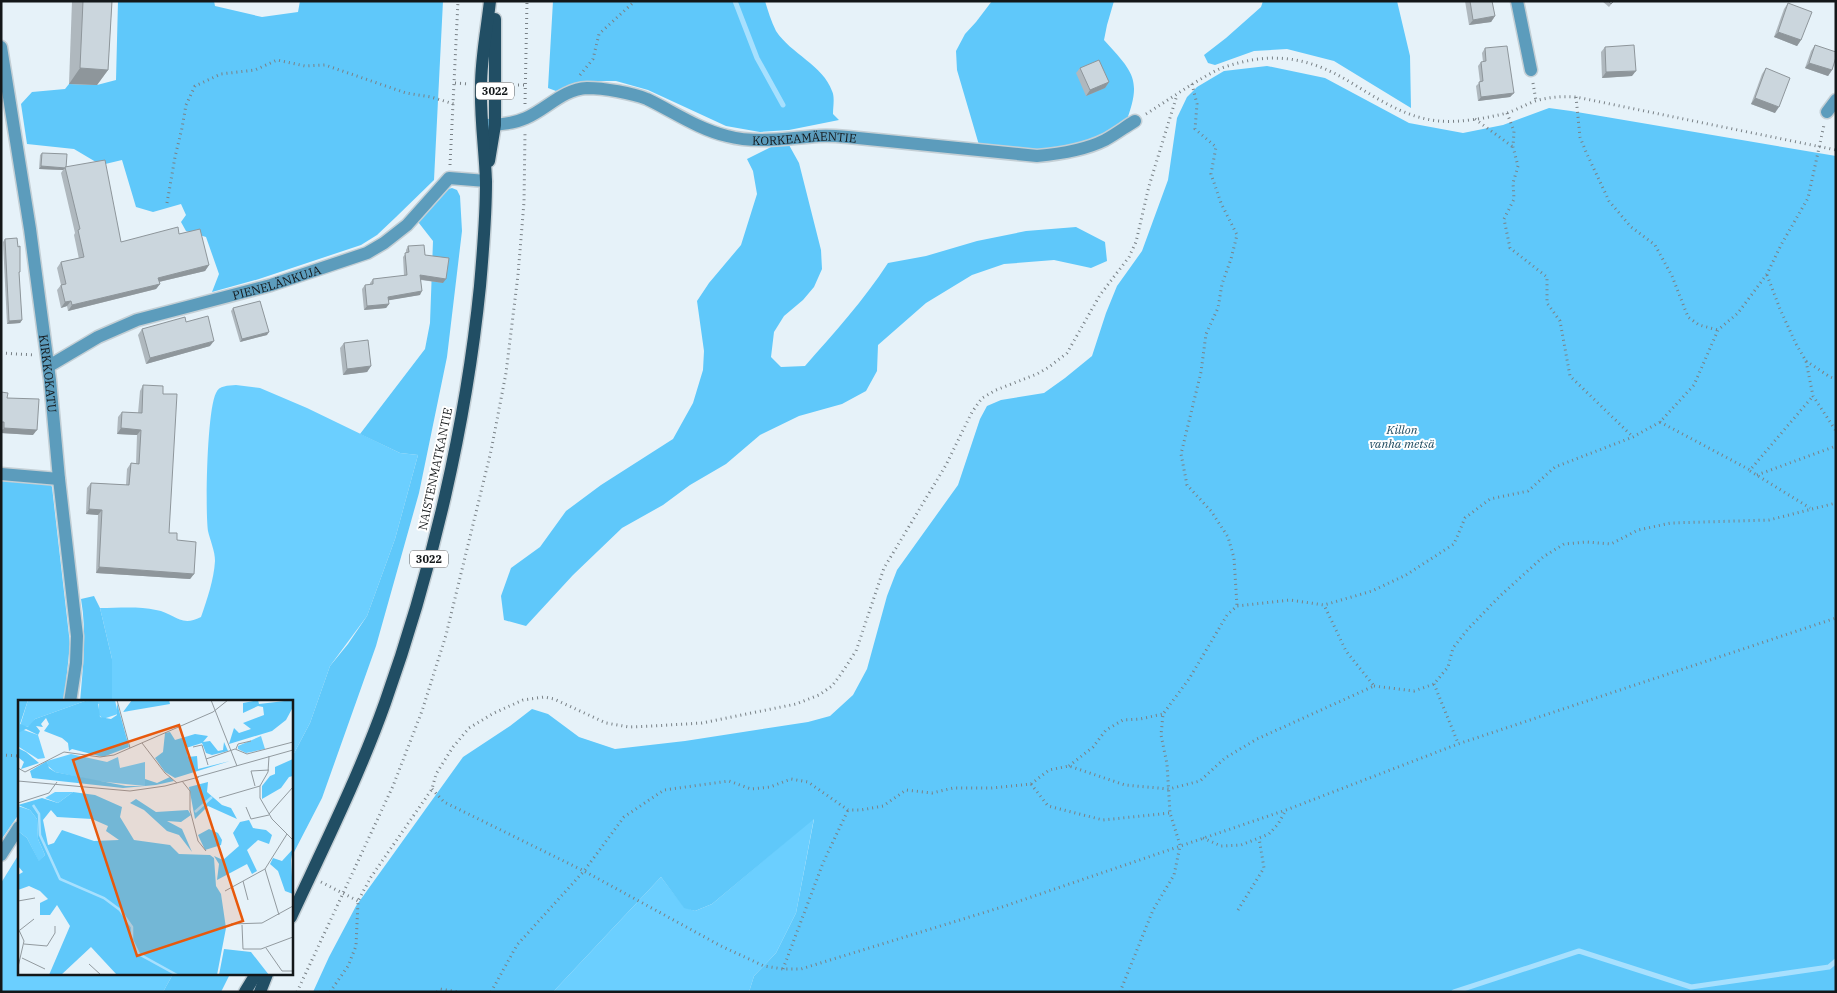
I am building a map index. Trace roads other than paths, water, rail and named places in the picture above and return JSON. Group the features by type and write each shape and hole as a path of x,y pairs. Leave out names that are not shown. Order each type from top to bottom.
{"main road":[{"name":"NAISTENMATKANTIE","path":"486,180 481,124 481,84 492,1"},
{"name":"NAISTENMATKANTIE","path":"292,915 335,824 385,703 420,595 456,441 480,286 486,180 495,125 492,1"},
{"path":"245,992 255,976"},
{"path":"260,992 266,976"}],"street":[{"path":"1517,1 1531,70"},
{"name":"KIRKKOKATU","path":"1,47 30,229 48,361 77,636 76,663 70,700"},
{"name":"KORKEAMÄENTIE","path":"481,124 495,125 526,118 561,96 586,88 626,93 646,99 706,130 726,136 763,141 820,136 848,137 1037,156 1055,154 1105,140 1135,121"},
{"path":"1827,112 1836,100"},
{"name":"PIENELÄNKUJA","path":"48,361 137,320 271,284 367,253 384,243 407,225 449,178 486,180"},
{"path":"1,474 59,478"},
{"path":"1,855 18,829"}],"waterway":[{"path":"735,1 757,58 783,105"},
{"path":"1454,992 1579,951 1691,987 1829,967 1836,961"}],"park label":[{"name":"Killon vanha metsä","path":"1402,436"}]}
